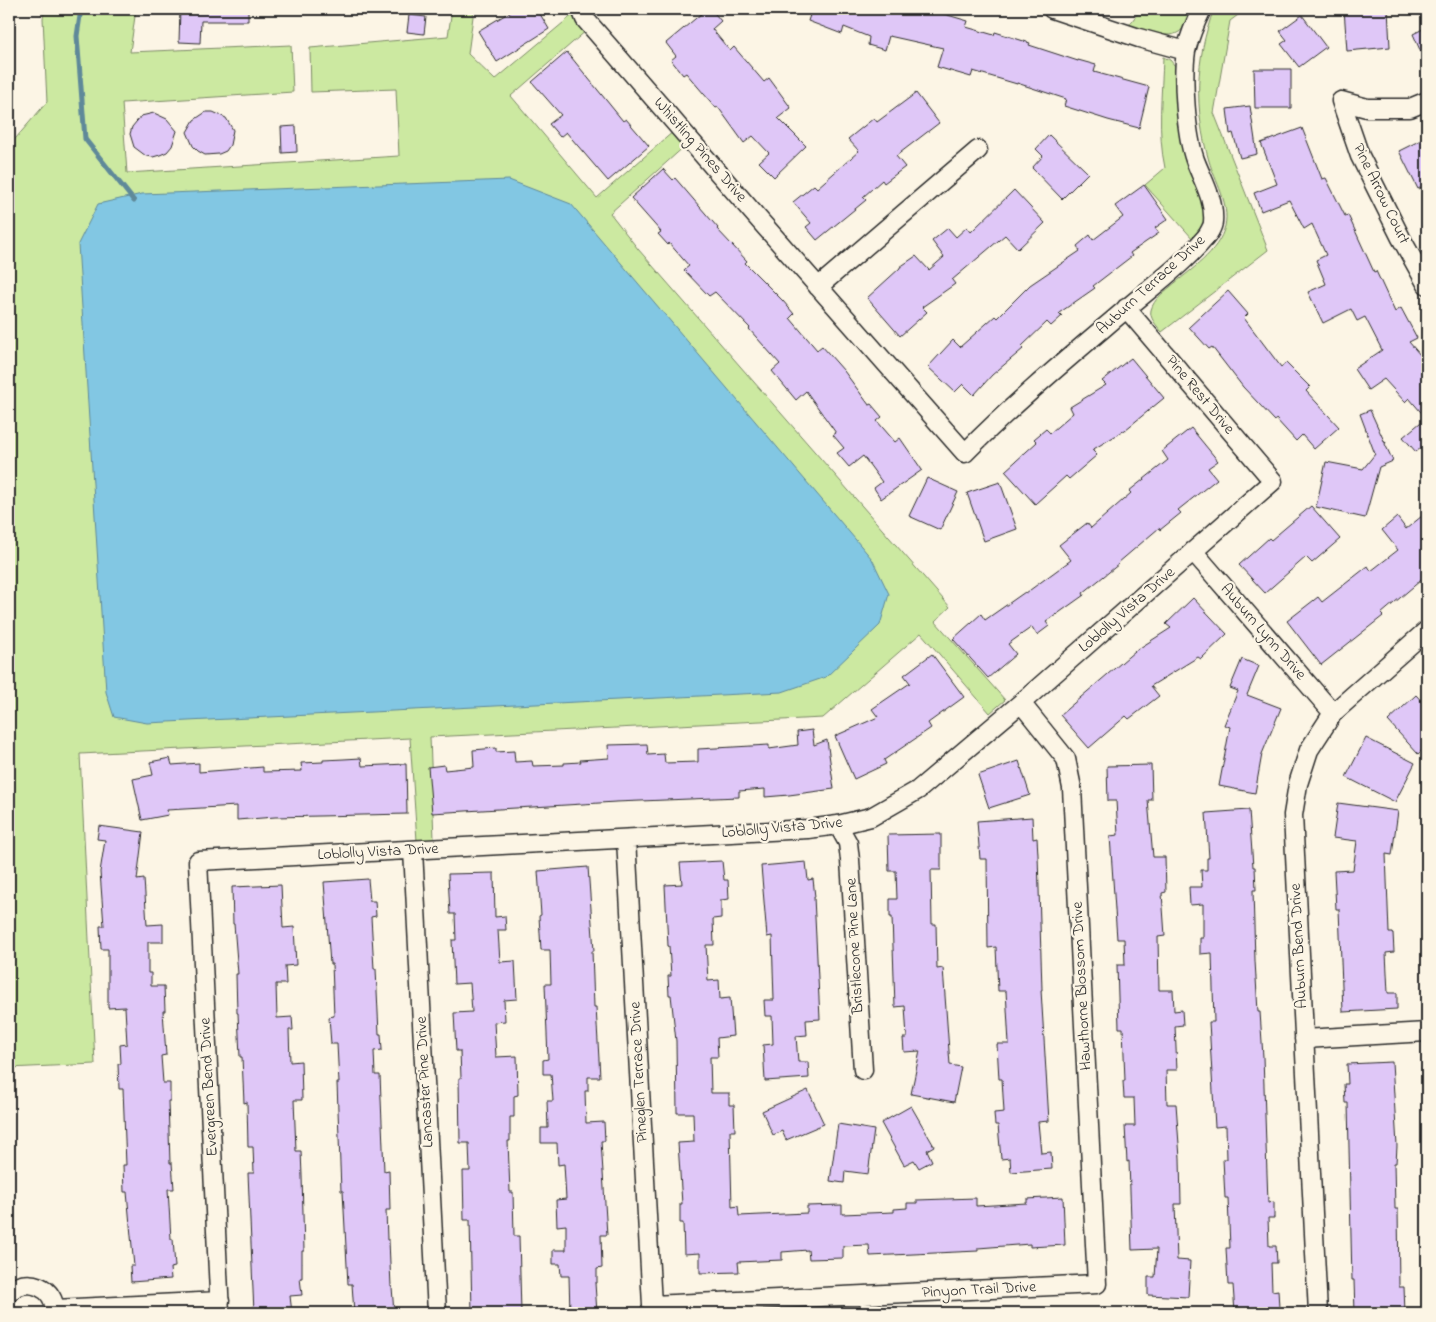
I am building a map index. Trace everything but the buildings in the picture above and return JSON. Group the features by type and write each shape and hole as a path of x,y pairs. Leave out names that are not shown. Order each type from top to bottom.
{"street":[{"path":"1052,9 1139,38 1186,51"},
{"name":"Auburn Terrace Drive","path":"965,453 982,435 1126,308 1168,274 1206,237 1214,223 1212,206 1205,183 1194,159 1187,126 1186,51 1202,9"},
{"name":"Whistling Pines Drive","path":"582,11 585,19 965,453"},
{"name":"Pine Arrow Court","path":"1427,101 1410,108 1367,108 1341,101 1360,156 1427,285"},
{"path":"818,287 978,150"},
{"name":"Pine Rest Drive","path":"1126,308 1274,481"},
{"name":"Loblolly Vista Drive","path":"198,861 808,830 838,826 871,817 918,790 1021,703 1274,481"},
{"name":"Auburn Lynn Drive","path":"1193,551 1333,713"},
{"name":"Auburn Bend Drive","path":"1318,1313 1293,815 1298,784 1309,750 1333,713 1427,630"},
{"name":"Hawthorne Blossom Drive","path":"1021,703 1066,759 1072,788 1097,1284"},
{"name":"Bristlecone Pine Lane","path":"838,826 848,843 850,860 863,1070"},
{"name":"Pineglen Terrace Drive","path":"626,839 652,1305"},
{"name":"Lancaster Pine Drive","path":"413,850 437,1313"},
{"name":"Evergreen Bend Drive","path":"198,861 220,1307"},
{"path":"1304,1039 1427,1032"},
{"path":"9,1293 18,1286 35,1284 49,1293 53,1301 54,1311 220,1307"},
{"name":"Pinyon Trail Drive","path":"652,1305 1097,1284"},
{"path":"869,1295 870,1313"}],"green space":[{"path":"45,9 136,9 130,52 291,45 293,92 122,103 127,173 399,156 396,89 311,92 310,48 448,36 452,9 474,9 468,54 495,80 576,12 587,30 511,96 597,198 674,131 686,145 610,213 638,249 950,607 935,621 1005,700 990,713 921,633 823,718 430,737 434,839 417,841 410,738 80,754 95,1064 9,1068 9,146 47,102 43,18"},
{"path":"1141,9 1191,9 1184,27 1179,32 1166,35 1129,25"},
{"path":"1214,9 1246,9 1230,21 1214,113 1268,250 1162,332 1151,316 1154,303 1210,253 1222,235 1225,226 1224,201 1204,142 1199,103 1200,65"},
{"path":"1163,57 1170,60 1178,74 1177,105 1180,133 1188,165 1202,203 1205,220 1202,229 1193,239 1145,185 1165,168 1161,141"}],"water":[{"path":"509,180 571,204 872,559 889,594 880,625 826,677 782,692 147,723 114,717 106,692 78,244 98,204 142,194"}],"waterway":[{"path":"81,9 77,36 85,139 134,201"}]}
